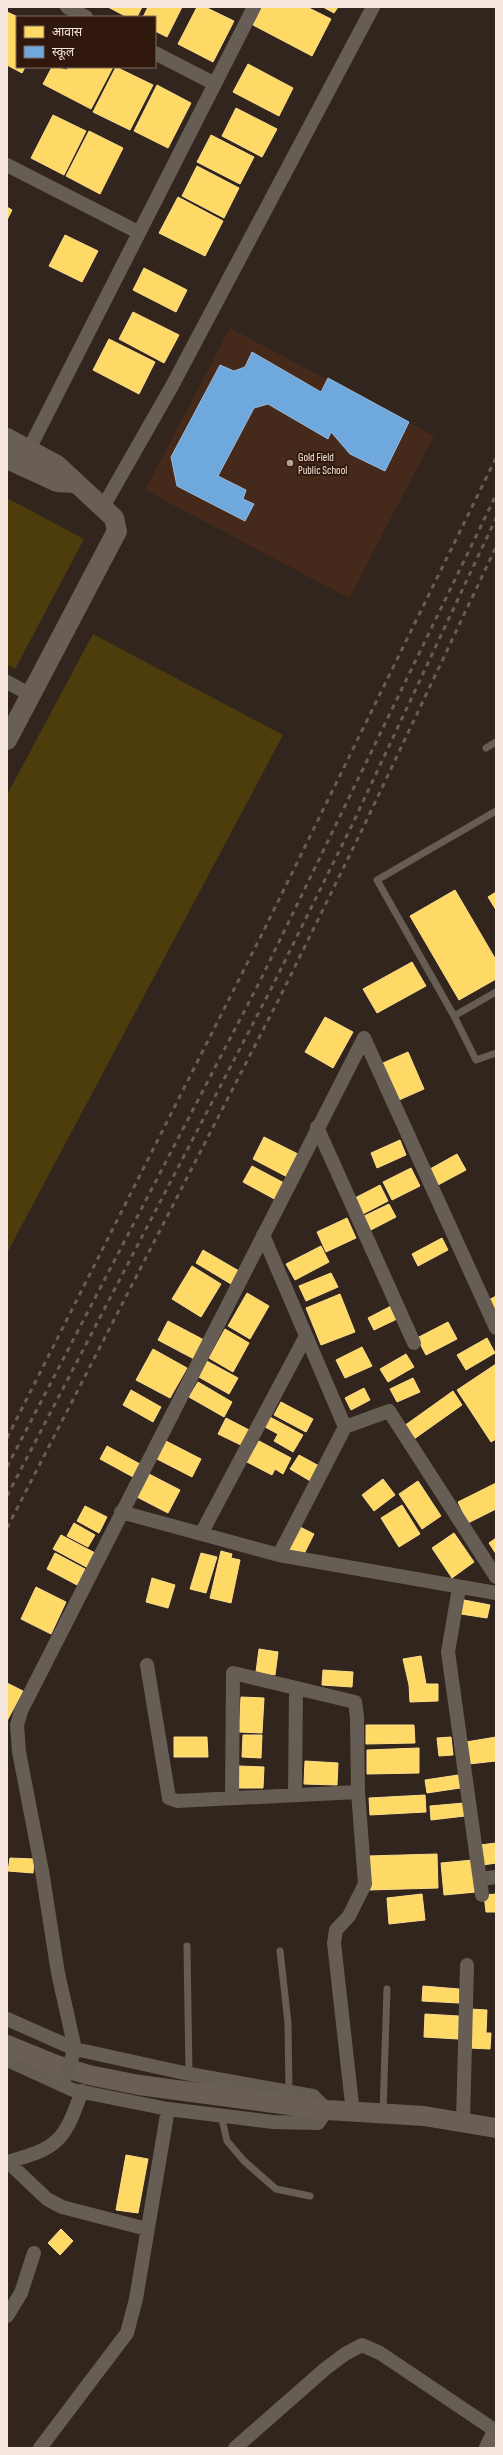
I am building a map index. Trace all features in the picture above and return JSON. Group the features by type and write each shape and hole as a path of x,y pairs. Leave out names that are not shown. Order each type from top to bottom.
{"street":[{"path":"67,7 84,16"},
{"path":"19,458 254,7"},
{"path":"103,507 172,386 373,7"},
{"path":"156,54 215,84"},
{"path":"7,165 138,232"},
{"path":"7,438 19,458 57,482 74,483 103,507 114,518 116,531 7,740"},
{"path":"7,682 31,694"},
{"path":"62,2085 75,2049 58,1972 42,1871 19,1752 17,1725 21,1711 317,1127 364,1038 496,1328"},
{"path":"317,1127 414,1342"},
{"path":"263,1235 345,1427"},
{"path":"201,1534 306,1336"},
{"path":"280,1555 345,1427 388,1411 496,1577"},
{"path":"121,1512 280,1555 459,1588 496,1593"},
{"path":"459,1588 448,1652 481,1878 482,1895"},
{"path":"147,1666 169,1798 177,1801 358,1792"},
{"path":"232,1798 233,1673 354,1702 357,1717 358,1792 365,1884 349,1916 336,1930 334,1944 353,2113"},
{"path":"295,1794 296,1689"},
{"path":"481,1878 496,1877"},
{"path":"463,2122 467,1965"},
{"path":"7,2019 75,2049 189,2074 313,2096 327,2110"},
{"path":"7,2045 56,2065 89,2075 139,2085 353,2113 424,2116 496,2128"},
{"path":"7,2060 62,2085 82,2092 168,2109 273,2122 318,2122 327,2110"},
{"path":"82,2092 68,2128 50,2148 7,2162 48,2199 62,2207 147,2229"},
{"path":"40,2448 127,2333 136,2299 168,2109"},
{"path":"7,2316 21,2293 34,2253"},
{"path":"235,2448 244,2444 325,2369 345,2354 362,2345 376,2350 496,2433 489,2448"}],"lane":[{"path":"486,748 496,742"},
{"path":"496,811 377,880 454,1016 476,1060 496,1053"},
{"path":"454,1016 496,992"},
{"path":"187,1946 189,2074"},
{"path":"280,1951 288,2023 289,2092"},
{"path":"383,2114 387,1989"},
{"path":"221,2115 227,2141 244,2162 276,2189 310,2196"}],"shaded area":[{"name":"Gold Field Public School","path":"230,328 434,436 349,598 145,490"},
{"path":"7,498 84,539 15,669 7,665"},
{"path":"93,634 283,735 7,1253 7,795"}],"building: आवास":[{"path":"108,7 142,7 138,16 125,16"},
{"path":"148,7 182,7 167,37 156,32 156,16 144,16"},
{"path":"197,7 205,7 234,21 213,62 178,44"},
{"path":"262,7 307,7 331,19 312,56 253,25"},
{"path":"323,7 338,7 334,13"},
{"path":"7,12 16,16 16,68 24,68 22,73 7,65"},
{"path":"248,64 293,88 279,116 233,92"},
{"path":"51,68 67,70 68,68 112,68 91,109 43,84"},
{"path":"115,68 153,85 130,130 93,112"},
{"path":"157,85 191,103 168,148 134,131"},
{"path":"236,108 277,129 262,157 222,136"},
{"path":"53,115 86,131 64,175 31,158"},
{"path":"89,131 123,148 100,194 66,176"},
{"path":"211,135 254,157 240,184 197,162"},
{"path":"197,166 239,188 224,218 182,196"},
{"path":"178,197 223,221 205,256 159,233"},
{"path":"7,207 12,210 7,220"},
{"path":"65,235 98,251 82,282 49,266"},
{"path":"144,268 187,290 176,312 133,290"},
{"path":"133,312 179,335 164,363 119,339"},
{"path":"109,339 155,362 139,394 93,370"},
{"path":"455,890 496,960 496,979 459,1000 410,916"},
{"path":"496,892 496,910 488,897"},
{"path":"412,962 426,986 377,1013 363,989"},
{"path":"325,1017 353,1032 333,1068 305,1052"},
{"path":"408,1052 424,1089 399,1100 383,1063"},
{"path":"264,1137 302,1156 291,1179 253,1159"},
{"path":"400,1140 406,1155 377,1168 371,1153"},
{"path":"457,1154 466,1170 438,1185 430,1169"},
{"path":"252,1166 286,1184 278,1201 243,1182"},
{"path":"411,1168 420,1186 392,1200 383,1182"},
{"path":"380,1185 388,1201 361,1215 353,1199"},
{"path":"389,1204 396,1217 367,1232 360,1218"},
{"path":"347,1218 356,1238 326,1252 317,1232"},
{"path":"442,1238 448,1250 418,1266 412,1254"},
{"path":"321,1246 329,1262 295,1280 286,1264"},
{"path":"203,1250 239,1271 231,1284 196,1263"},
{"path":"192,1266 221,1284 201,1317 172,1299"},
{"path":"331,1273 338,1287 306,1301 299,1286"},
{"path":"247,1293 269,1306 250,1339 228,1326"},
{"path":"340,1294 355,1332 321,1345 306,1308"},
{"path":"496,1296 496,1316 487,1301"},
{"path":"391,1306 397,1319 374,1330 368,1318"},
{"path":"168,1321 204,1340 194,1359 158,1340"},
{"path":"448,1322 457,1339 426,1355 417,1338"},
{"path":"225,1329 249,1343 233,1372 209,1358"},
{"path":"487,1338 495,1353 466,1370 457,1355"},
{"path":"362,1347 372,1366 345,1378 336,1360"},
{"path":"153,1349 187,1368 170,1398 136,1380"},
{"path":"406,1354 414,1367 388,1382 380,1369"},
{"path":"205,1360 238,1378 229,1394 197,1376"},
{"path":"496,1364 496,1439 491,1442 457,1390"},
{"path":"413,1378 420,1392 397,1402 390,1389"},
{"path":"198,1382 232,1402 224,1417 189,1397"},
{"path":"364,1388 370,1400 351,1410 345,1398"},
{"path":"131,1390 161,1407 153,1422 123,1405"},
{"path":"453,1391 462,1405 414,1439 404,1426"},
{"path":"281,1402 313,1419 306,1432 274,1415"},
{"path":"270,1417 303,1435 293,1452 274,1441 278,1434 265,1427"},
{"path":"226,1418 253,1432 245,1447 218,1434"},
{"path":"166,1441 201,1459 192,1477 157,1459"},
{"path":"259,1441 291,1458 283,1474 275,1469 272,1475 247,1462"},
{"path":"107,1446 140,1464 133,1477 100,1459"},
{"path":"299,1455 321,1467 312,1482 290,1469"},
{"path":"149,1474 180,1490 168,1513 137,1497"},
{"path":"383,1479 395,1495 374,1511 362,1495"},
{"path":"418,1481 441,1516 422,1529 399,1494"},
{"path":"496,1483 496,1509 468,1523 458,1502"},
{"path":"402,1505 420,1534 399,1547 381,1518"},
{"path":"85,1506 107,1517 99,1533 77,1521"},
{"path":"74,1523 95,1535 88,1547 67,1536"},
{"path":"298,1526 314,1534 303,1556 287,1548"},
{"path":"454,1533 474,1562 452,1578 432,1548"},
{"path":"61,1535 97,1554 90,1569 53,1549"},
{"path":"496,1538 496,1554 489,1543"},
{"path":"221,1551 232,1554 231,1558 240,1560 231,1603 210,1598"},
{"path":"55,1553 85,1569 77,1585 47,1569"},
{"path":"201,1553 217,1557 206,1593 190,1589"},
{"path":"152,1578 175,1585 168,1608 146,1602"},
{"path":"36,1587 66,1602 51,1634 21,1619"},
{"path":"464,1600 490,1605 487,1618 461,1614"},
{"path":"259,1649 278,1652 275,1675 256,1672"},
{"path":"421,1656 426,1684 438,1684 438,1701 410,1702 409,1685 403,1659"},
{"path":"323,1670 353,1672 352,1687 322,1685"},
{"path":"7,1683 23,1691 7,1721"},
{"path":"241,1697 264,1698 262,1733 239,1732"},
{"path":"366,1725 414,1725 415,1743 366,1744"},
{"path":"243,1735 262,1735 261,1758 242,1757"},
{"path":"174,1737 207,1737 208,1757 174,1757"},
{"path":"451,1737 453,1755 439,1756 437,1738"},
{"path":"496,1737 496,1761 469,1764 466,1742"},
{"path":"419,1748 419,1773 367,1774 367,1750"},
{"path":"305,1761 338,1763 337,1785 304,1784"},
{"path":"239,1766 264,1767 263,1788 238,1788"},
{"path":"458,1775 460,1788 427,1793 425,1780"},
{"path":"425,1795 426,1812 370,1815 369,1798"},
{"path":"464,1803 465,1816 431,1820 430,1806"},
{"path":"496,1843 496,1863 483,1865 480,1845"},
{"path":"437,1854 438,1888 369,1890 368,1856"},
{"path":"10,1858 34,1859 33,1873 8,1871"},
{"path":"473,1860 476,1892 444,1895 441,1863"},
{"path":"422,1894 425,1920 389,1924 387,1898"},
{"path":"496,1894 496,1912 486,1912 484,1895"},
{"path":"423,1986 459,1989 459,2003 422,2001"},
{"path":"470,2009 487,2010 486,2033 491,2033 490,2049 469,2048"},
{"path":"425,2014 459,2016 458,2039 424,2037"},
{"path":"126,2155 148,2159 138,2213 116,2210"},
{"path":"61,2229 73,2241 60,2255 48,2243"}],"building: स्कूल":[{"path":"252,352 321,392 328,378 409,422 385,471 350,454 331,432 328,439 268,404 254,408 218,476 246,490 243,499 254,504 245,521 177,486 171,457 220,365 234,371 245,367"}],"railway":[{"path":"7,1438 264,930 496,458"},
{"path":"7,1467 260,981 496,495"},
{"path":"7,1496 272,987 352,825 496,518"},
{"path":"7,1528 282,993 362,830 496,547"}],"place":[{"name":"Gold Field Public School","path":"290,463"}]}
